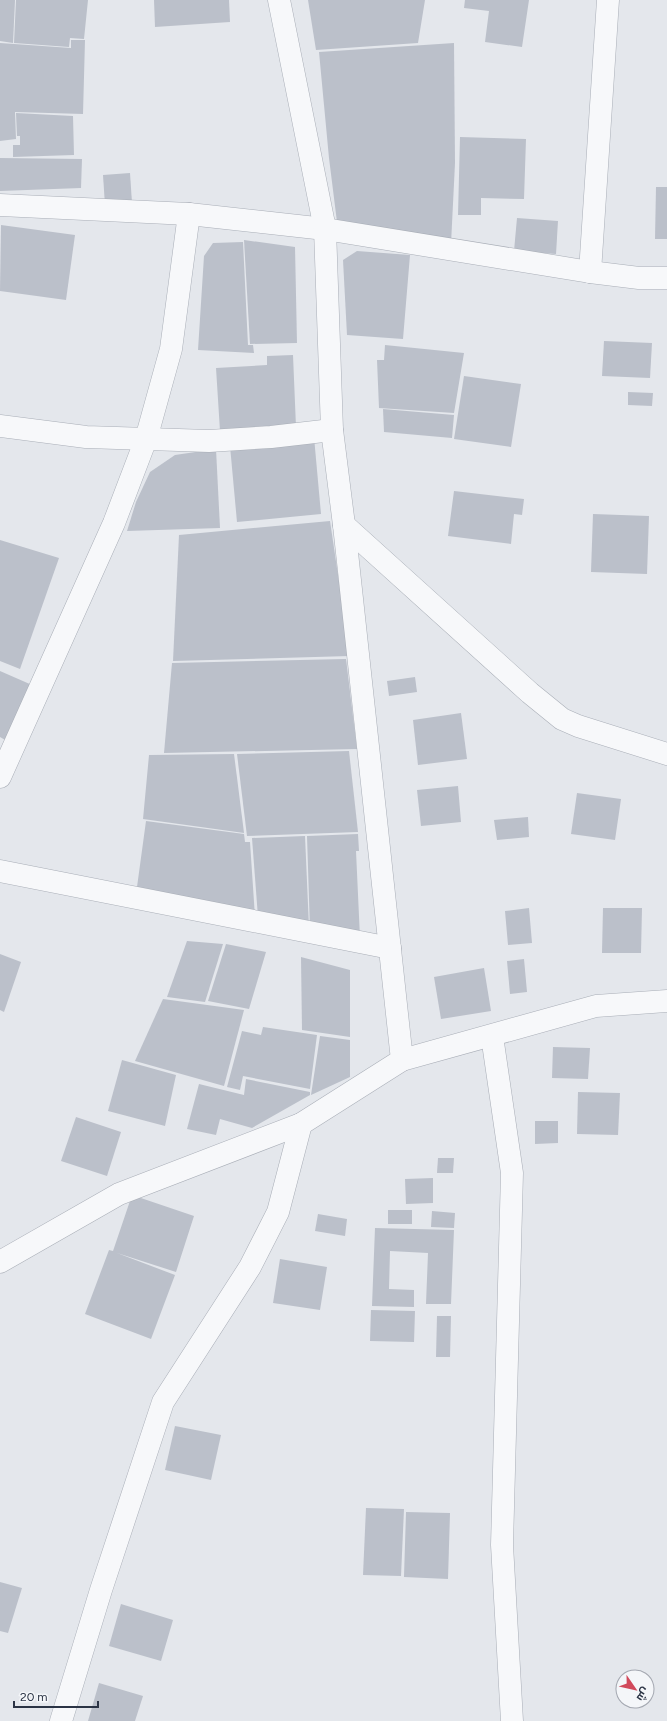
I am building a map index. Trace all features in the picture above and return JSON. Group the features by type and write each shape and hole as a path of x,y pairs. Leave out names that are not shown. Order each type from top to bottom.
{"street":[{"path":"279,0 324,229 332,430 344,525 402,1060"},
{"path":"590,272 608,0"},
{"path":"0,204 189,214 324,229 590,272 639,278 667,278"},
{"path":"0,777 114,523 146,439 171,349 189,214"},
{"path":"0,426 86,437 209,441 271,437 332,430"},
{"path":"344,525 530,693 562,719 578,726 667,754"},
{"path":"0,870 390,948"},
{"path":"0,1262 120,1194 301,1124 402,1060 596,1006 667,1001"},
{"path":"492,1036 512,1173 502,1545 512,1721"},
{"path":"61,1721 101,1590 164,1402 250,1267 278,1212 301,1124"}],"building":[{"path":"0,0 15,0 13,43 0,41"},
{"path":"16,0 88,0 84,39 70,38 69,47 14,43"},
{"path":"154,0 229,0 230,22 155,27"},
{"path":"308,0 425,0 418,43 316,50"},
{"path":"465,0 529,0 522,47 485,42 489,11 464,8"},
{"path":"71,40 85,40 83,114 15,112 16,139 0,141 0,43 71,48"},
{"path":"454,43 455,163 451,244 338,230 329,158 319,52"},
{"path":"16,113 73,116 74,155 13,157 13,145 20,145 20,136 17,136"},
{"path":"460,137 526,139 524,199 481,198 481,215 458,215"},
{"path":"0,158 82,159 81,188 0,191"},
{"path":"130,173 132,203 105,205 103,175"},
{"path":"656,187 667,187 667,239 655,239"},
{"path":"517,218 558,221 556,254 514,251"},
{"path":"1,225 75,235 66,300 0,291"},
{"path":"244,240 295,247 297,343 250,344"},
{"path":"243,242 248,345 253,345 254,353 198,350 204,256 213,243"},
{"path":"357,251 410,255 403,339 347,335 343,260"},
{"path":"604,341 652,343 650,378 602,376"},
{"path":"385,345 464,353 454,413 379,408 377,360 384,360"},
{"path":"293,355 296,427 220,431 216,368 267,365 267,356"},
{"path":"464,376 521,384 511,447 454,439"},
{"path":"628,392 653,393 652,406 628,405"},
{"path":"383,409 454,415 452,438 384,432"},
{"path":"314,437 321,514 237,522 230,446"},
{"path":"216,449 220,528 127,531 136,502 150,472 175,455"},
{"path":"454,491 524,499 522,515 514,514 511,544 448,536"},
{"path":"593,514 649,516 647,574 591,572"},
{"path":"330,521 350,656 173,661 179,535"},
{"path":"0,540 59,558 20,669 0,661"},
{"path":"346,659 357,749 164,753 172,663"},
{"path":"0,671 32,685 7,741 0,737"},
{"path":"415,677 417,692 389,696 387,681"},
{"path":"461,713 467,759 418,765 413,720"},
{"path":"349,751 358,832 247,836 237,754"},
{"path":"234,754 244,833 143,819 149,755"},
{"path":"458,786 461,822 421,826 417,790"},
{"path":"577,793 621,799 615,840 571,834"},
{"path":"528,817 529,837 497,840 494,820"},
{"path":"146,821 244,834 245,842 250,842 255,917 151,896 137,887"},
{"path":"358,834 359,851 356,851 360,938 310,930 307,836"},
{"path":"305,836 309,928 258,917 252,838"},
{"path":"529,908 532,943 508,945 505,911"},
{"path":"603,908 642,908 641,953 602,953"},
{"path":"187,941 223,944 205,1002 167,997"},
{"path":"226,944 266,952 249,1009 208,1001"},
{"path":"0,954 21,962 4,1012 0,1010"},
{"path":"301,957 350,970 350,1037 302,1030"},
{"path":"524,959 527,992 510,994 507,961"},
{"path":"484,968 491,1011 441,1019 434,977"},
{"path":"163,999 244,1010 224,1086 135,1061"},
{"path":"263,1027 317,1035 310,1089 243,1076 240,1090 227,1087 242,1031 261,1035"},
{"path":"320,1036 350,1040 350,1077 311,1095"},
{"path":"553,1047 590,1048 588,1079 552,1078"},
{"path":"122,1060 176,1075 165,1126 108,1111"},
{"path":"246,1079 310,1092 310,1095 252,1128 220,1119 216,1135 187,1129 199,1084 244,1095"},
{"path":"578,1092 620,1093 618,1135 577,1134"},
{"path":"76,1117 121,1132 107,1176 61,1161"},
{"path":"535,1121 558,1121 558,1143 535,1144"},
{"path":"438,1158 454,1158 453,1173 437,1173"},
{"path":"433,1178 433,1203 406,1204 405,1179"},
{"path":"132,1195 194,1216 176,1272 117,1253 175,1275 151,1339 85,1314 109,1250 113,1251"},
{"path":"388,1210 412,1210 412,1224 388,1224"},
{"path":"432,1211 455,1213 454,1228 431,1227"},
{"path":"318,1214 347,1219 345,1236 315,1231"},
{"path":"375,1228 454,1230 451,1304 426,1304 428,1253 390,1251 389,1289 414,1290 414,1307 372,1306"},
{"path":"280,1259 327,1267 320,1310 273,1303"},
{"path":"371,1310 415,1311 414,1342 370,1341"},
{"path":"437,1316 451,1316 450,1357 436,1357"},
{"path":"175,1426 221,1435 211,1480 165,1470"},
{"path":"366,1508 404,1509 401,1576 363,1575"},
{"path":"406,1512 450,1513 448,1579 404,1577"},
{"path":"0,1582 22,1588 8,1633 0,1631"},
{"path":"121,1604 173,1620 161,1661 109,1646"},
{"path":"99,1683 143,1696 135,1721 88,1721"}]}
